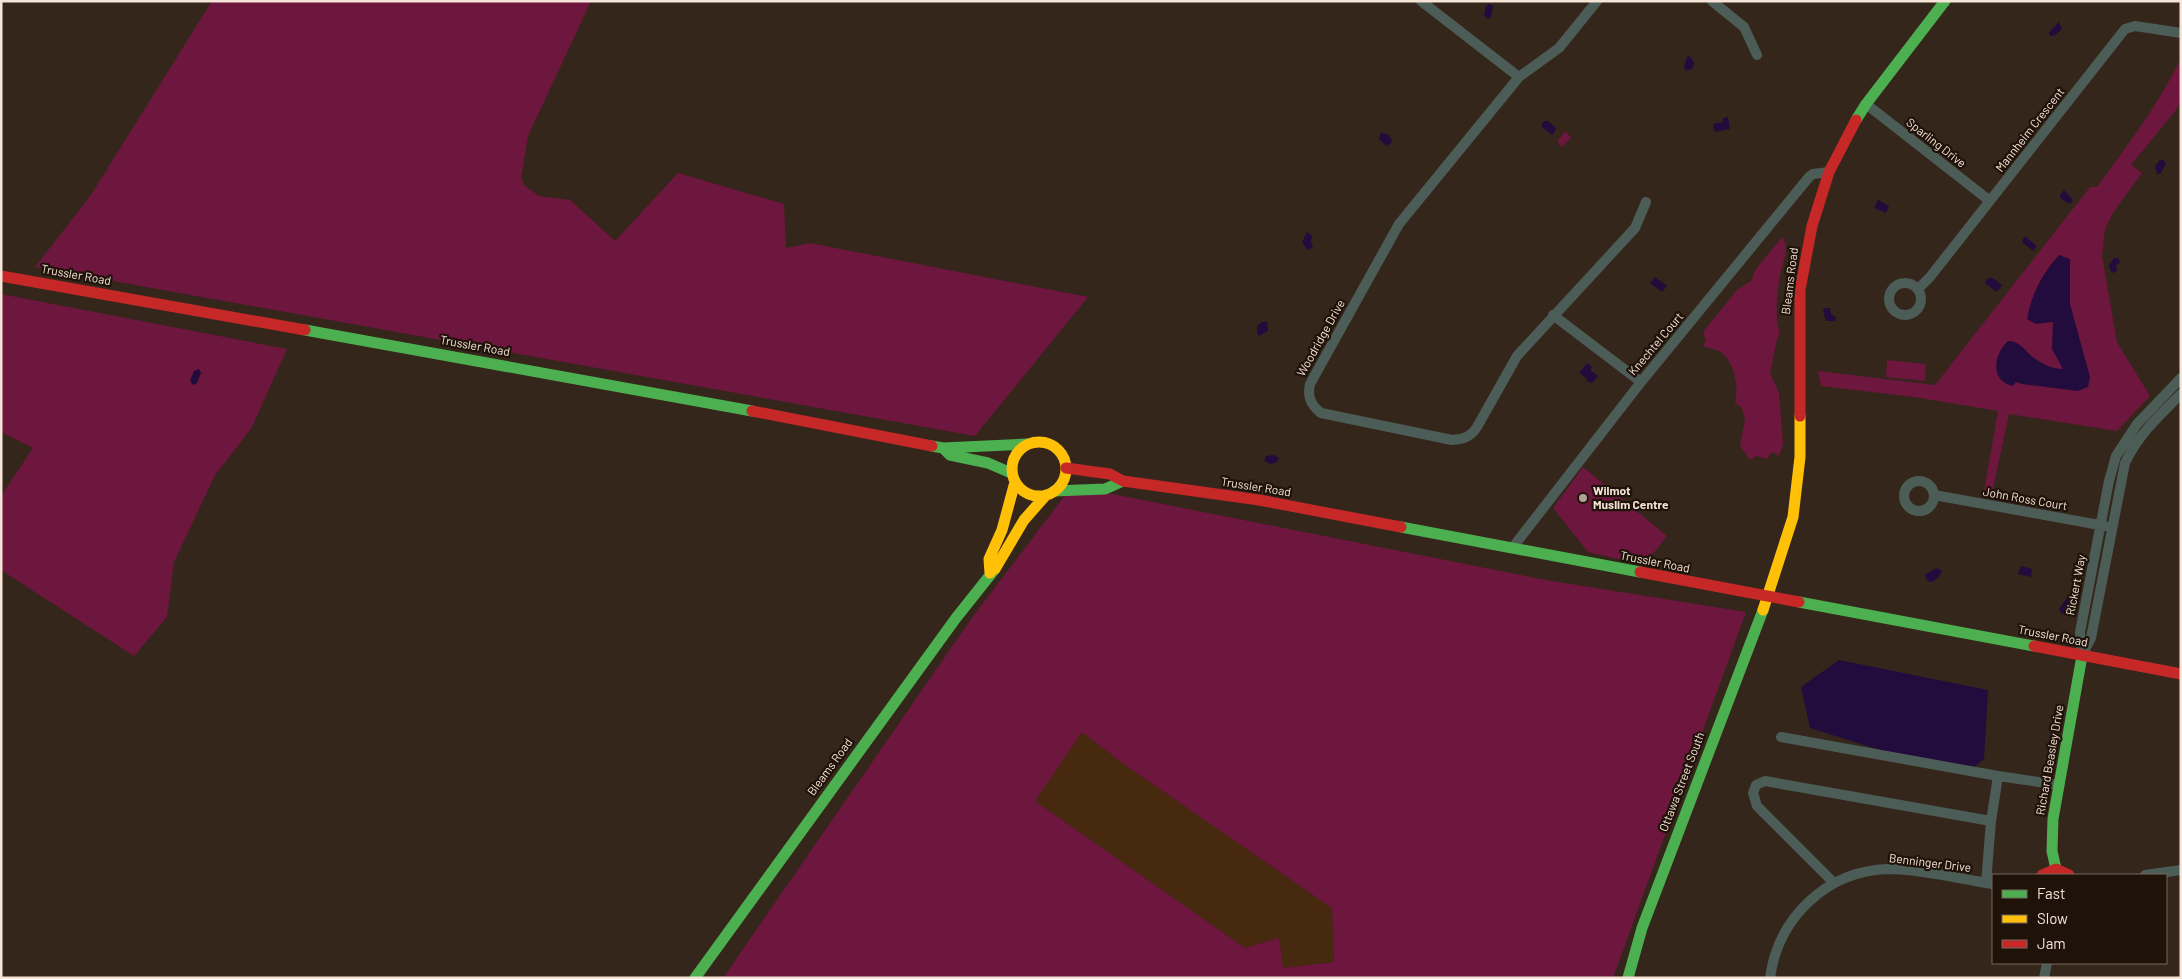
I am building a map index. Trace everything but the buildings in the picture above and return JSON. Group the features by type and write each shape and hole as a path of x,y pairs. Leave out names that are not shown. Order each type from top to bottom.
{"main road":[{"name":"Bleams Road","path":"1767,598 1786,542 1796,500 1801,435 1800,290 1812,226 1829,172 1845,139 1866,104 1945,1"},
{"name":"Trussler Road","path":"1,276 695,400 943,448 1027,444"},
{"path":"1045,442 1053,445 1064,459 1066,468 1065,477 1050,493 1028,494 1020,489 1013,477 1014,456 1027,444 1045,442"},
{"name":"Trussler Road","path":"943,448 950,455 988,463 1013,477"},
{"name":"Trussler Road","path":"1066,468 1110,474 1123,481 1259,500 1513,547 1767,598 2181,674"},
{"name":"Bleams Road","path":"990,573 989,560 1002,530 1013,477"},
{"name":"Trussler Road","path":"1050,493 1105,489 1123,481"},
{"name":"Bleams Road","path":"695,978 990,573 1001,561 1024,520 1050,493"},
{"name":"Ottawa Street South","path":"1628,978 1642,928 1767,598"},
{"name":"Richard Beasley Drive","path":"2056,869 2051,835 2082,656"},
{"path":"2043,874 2049,870 2056,869 2068,874"}],"street":[{"path":"1421,1 1519,77"},
{"name":"Woodridge Drive","path":"1597,1 1559,48 1519,77 1399,224 1310,384 1309,397 1314,406 1321,413 1452,440 1464,439 1475,430 1517,356 1634,228 1646,202"},
{"path":"1712,1 1744,27 1757,55"},
{"name":"Mannheim Crescent","path":"1918,289 1924,285 2125,29 2135,26 2181,33"},
{"name":"Sparling Drive","path":"1866,104 1990,201"},
{"name":"Knechtel Court","path":"1513,547 1641,382 1809,177 1813,174 1829,172"},
{"path":"1553,315 1641,382"},
{"name":"Rickert Way","path":"2082,656 2080,632 2109,481 2120,447 2137,424 2181,378"},
{"name":"Rickert Way","path":"2082,656 2091,638 2125,463 2130,452 2148,427 2181,394"},
{"name":"John Ross Court","path":"1934,495 2111,528"},
{"path":"1781,737 1998,776 2059,785"},
{"path":"1990,884 1991,821 1998,776"},
{"path":"1834,883 1756,806 1753,794 1756,785 1764,781 1991,821"},
{"name":"Benninger Drive","path":"1770,978 1776,949 1791,921 1812,898 1834,883 1859,873 1890,869 1990,884"},
{"path":"2152,874 2181,870"},
{"path":"2044,978 2047,964"}],"shaded area":[{"path":"212,1 591,1 528,136 521,178 525,186 539,196 570,200 615,241 678,173 784,204 786,248 810,243 1088,297 975,436 35,267 91,195"},
{"path":"1489,4 1493,6 1491,17 1488,19 1484,15 1486,6"},
{"path":"2059,22 2062,29 2054,36 2050,36 2049,32"},
{"path":"1689,56 1694,64 1692,69 1686,71 1684,67"},
{"path":"2181,58 2181,101 2176,110 2131,165 2142,173 2114,211 2105,229 2102,256 2117,342 2150,396 2117,431 2009,414 1992,493 1984,491 1998,411 1914,397 1821,386 1818,371 1935,385 2090,187 2097,187 2152,108"},
{"path":"1728,117 1730,129 1715,132 1713,124 1723,122 1723,118"},
{"path":"1544,121 1548,121 1555,127 1556,130 1552,135 1541,126"},
{"path":"1566,131 1571,138 1562,147 1557,141"},
{"path":"1381,132 1389,135 1392,141 1390,144 1386,146 1379,139"},
{"path":"2160,160 2163,160 2166,164 2160,174 2157,174 2155,166"},
{"path":"2064,190 2073,200 2070,204 2061,199 2060,195"},
{"path":"1878,200 1889,206 1886,213 1874,208"},
{"path":"1307,232 1312,236 1311,242 1313,247 1308,250 1302,242"},
{"path":"1782,237 1785,241 1786,251 1777,297 1777,320 1780,334 1777,339 1770,373 1779,393 1783,444 1779,456 1771,452 1767,459 1756,456 1750,460 1740,446 1745,420 1742,408 1735,403 1735,375 1724,355 1719,351 1703,346 1706,340 1703,332 1737,290 1751,281 1756,269"},
{"path":"2024,237 2037,246 2033,251 2022,242"},
{"path":"2059,255 2070,259 2070,304 2090,377 2088,387 2078,391 2016,382 2013,386 2000,379 1996,367 1999,353 2008,341 2020,345 2043,364 2063,369 2052,349 2053,322 2036,324 2027,319 2038,284"},
{"path":"2114,258 2118,258 2120,262 2116,266 2117,271 2113,273 2109,265"},
{"path":"1655,277 1667,286 1662,292 1650,283"},
{"path":"1991,277 2002,285 1997,292 1985,283"},
{"path":"1,294 287,349 251,429 215,475 174,562 167,617 134,656 1,570 1,496 33,448 1,432"},
{"path":"1825,308 1830,308 1831,314 1836,317 1835,321 1826,321 1823,311"},
{"path":"1262,322 1267,322 1268,331 1259,336 1257,334 1257,326"},
{"path":"1887,360 1926,364 1925,381 1886,377"},
{"path":"1587,363 1592,367 1590,370 1598,376 1592,383 1586,381 1587,379 1579,373"},
{"path":"199,369 201,373 197,383 193,385 190,381 194,371"},
{"path":"1274,455 1279,458 1277,462 1270,464 1264,461 1266,456"},
{"path":"1583,467 1667,536 1644,565 1588,552 1553,508"},
{"path":"1072,486 1546,580 1746,612 1613,978 723,978 971,619","holes":["1082,732 1125,765 1332,908 1334,962 1283,968 1279,938 1245,948 1035,801"]},
{"path":"2021,566 2032,569 2031,577 2018,574"},
{"path":"1937,568 1942,571 1939,577 1932,582 1928,581 1924,575"},
{"path":"2067,598 2072,600 2071,608 2062,614 2059,609"},
{"path":"1839,660 1988,690 1984,759 1974,767 1919,762 1810,728 1801,687"},
{"path":"1082,732 1125,765 1332,908 1334,962 1283,968 1245,948 1035,801"}],"traffic: fast":[{"path":"1856,120 1866,104 1945,1"},
{"path":"305,330 752,411"},
{"path":"932,446 943,448 1027,444"},
{"path":"944,449 950,455 988,463 1011,473"},
{"path":"1054,491 1105,489 1123,481"},
{"path":"1401,527 1640,572"},
{"path":"695,978 956,618 995,569"},
{"path":"1799,602 2034,646"},
{"path":"1628,978 1642,928 1763,610"},
{"path":"2056,869 2052,851 2053,819 2082,656"}],"traffic: slow":[{"path":"1763,610 1793,517 1800,457 1800,416"},
{"path":"1034,442 1044,442 1054,446 1062,454 1066,469 1062,484 1054,492 1044,496 1034,496 1024,492 1016,484 1012,474 1012,464 1016,454 1024,446 1034,442"},
{"path":"990,573 989,559 1002,530 1015,482"},
{"path":"995,569 1024,520 1046,495"}],"traffic: jam":[{"path":"1800,416 1800,290 1812,226 1829,172 1856,120"},
{"path":"1,276 305,330"},
{"path":"752,411 932,446"},
{"path":"1066,468 1110,474 1123,481 1259,500 1401,527"},
{"path":"1640,572 1799,602"},
{"path":"2034,646 2181,674"},
{"path":"2044,874 2056,869 2067,874"}],"place":[{"name":"Wilmot Muslim Centre","path":"1583,498"}]}
